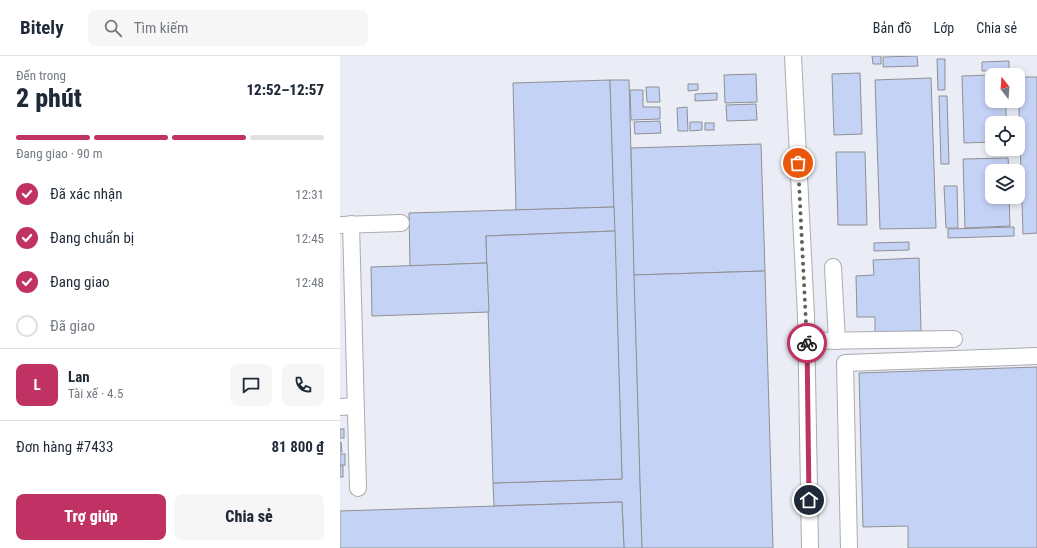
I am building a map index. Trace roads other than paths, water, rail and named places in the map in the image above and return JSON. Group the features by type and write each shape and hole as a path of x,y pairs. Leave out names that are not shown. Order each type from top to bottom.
{"street":[{"path":"793,56 807,341 810,548"},
{"path":"358,488 348,407 345,224 401,223"},
{"path":"833,267 837,341"},
{"path":"807,341 954,339"},
{"path":"849,548 845,363 1037,356"}]}
